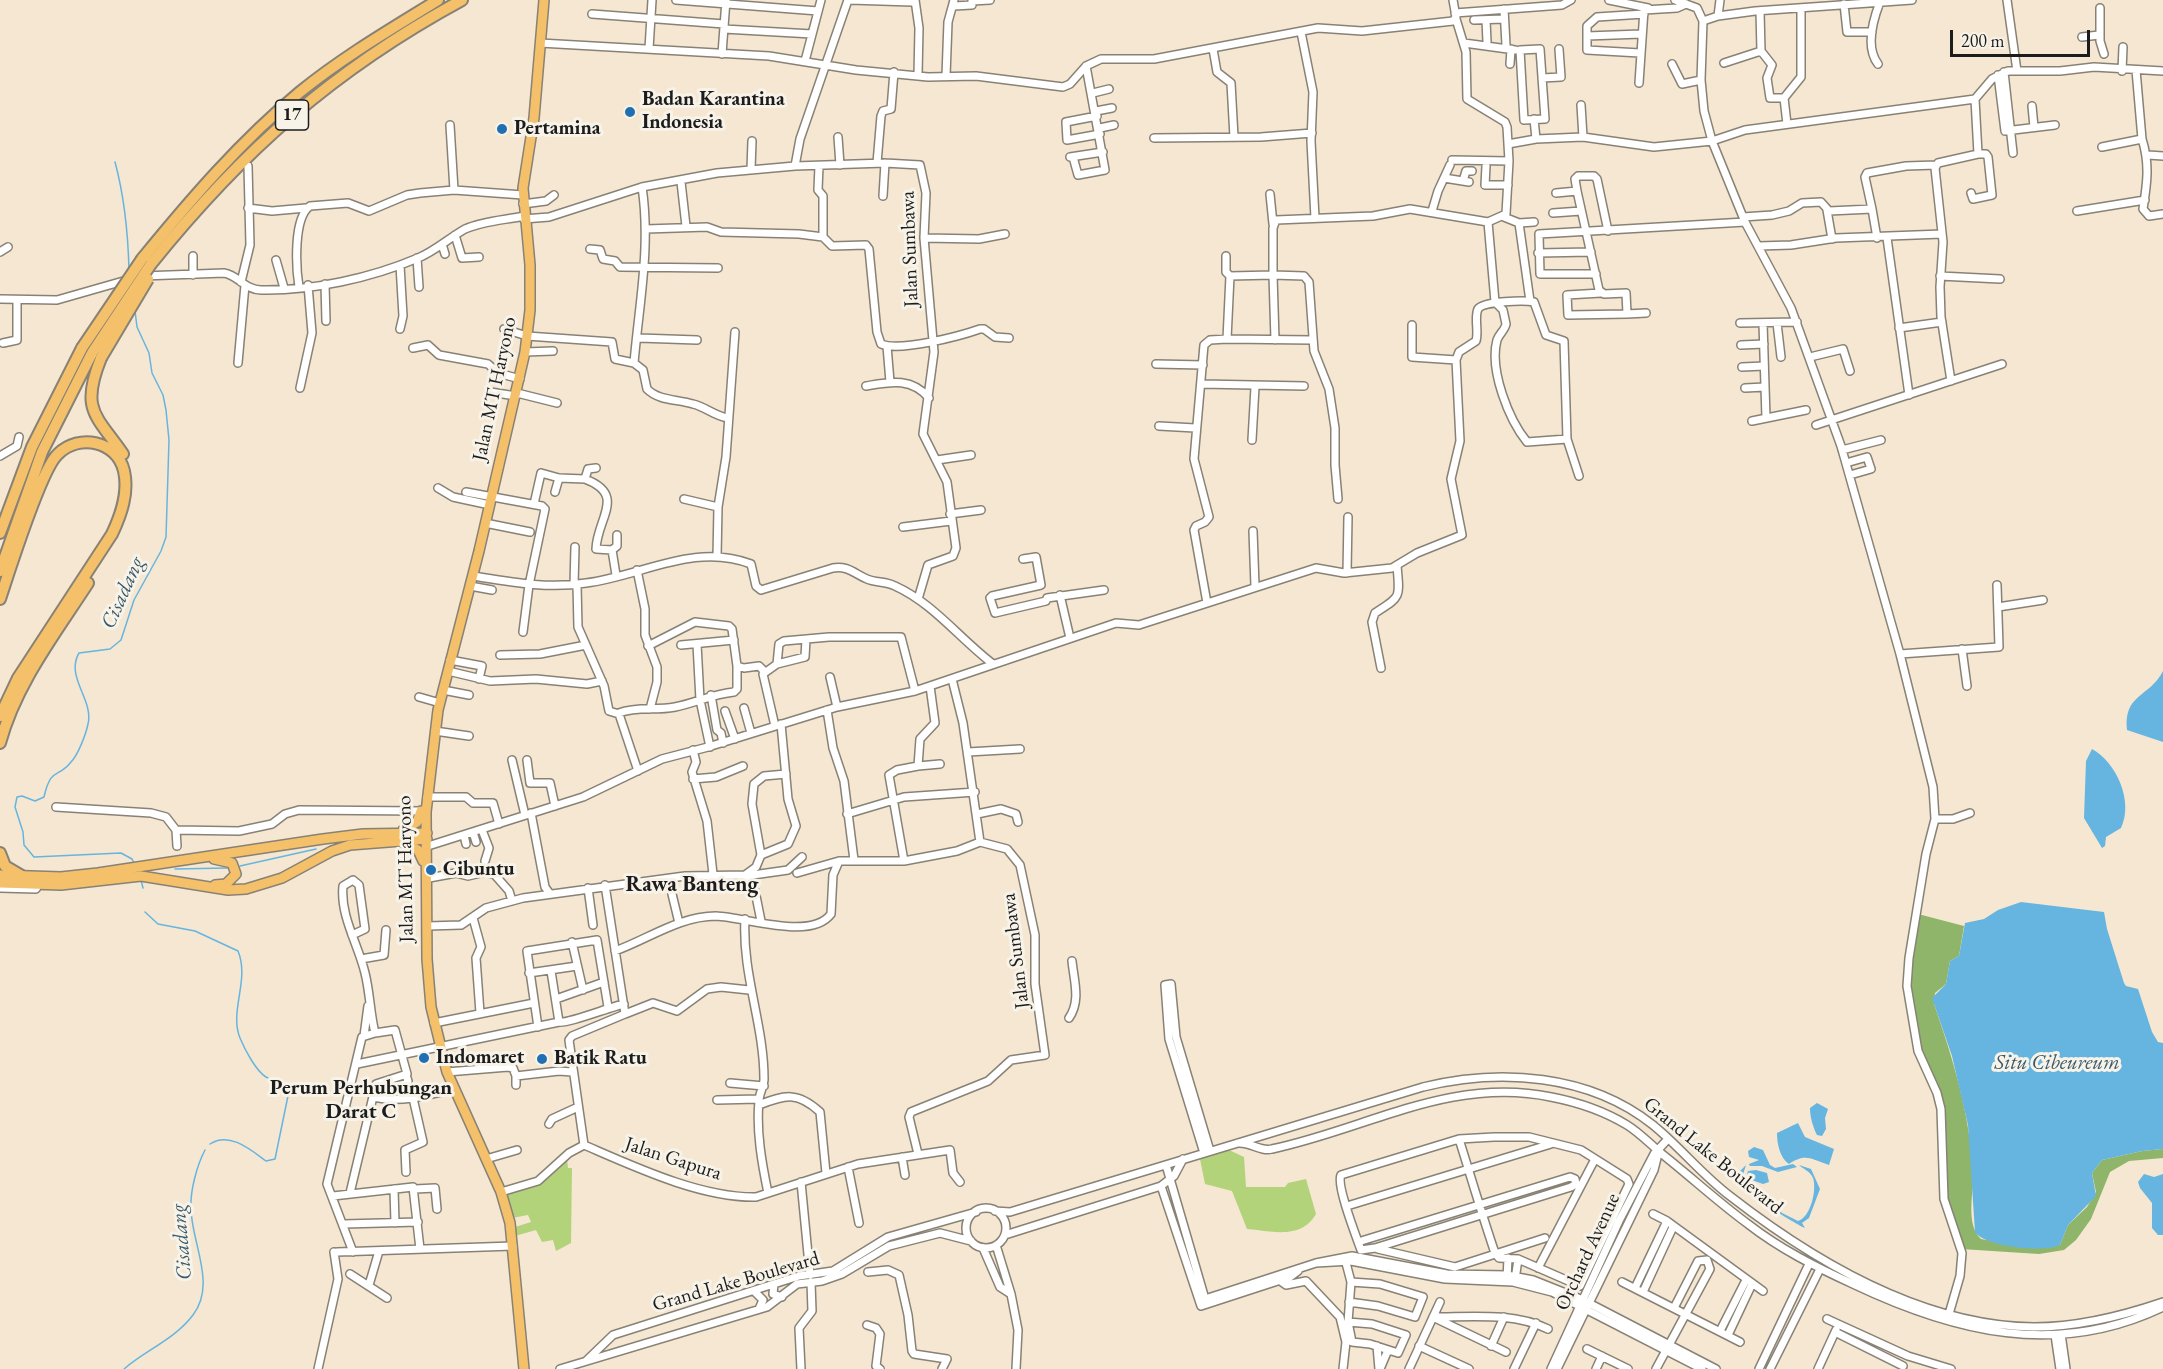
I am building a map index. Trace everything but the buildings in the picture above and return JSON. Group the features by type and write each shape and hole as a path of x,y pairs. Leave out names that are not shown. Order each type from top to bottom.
{"highway":[{"name":"17","path":"0,533 32,447 149,264 215,172 301,91 366,44 438,0"},
{"name":"17","path":"149,264 190,215 257,145 312,98 379,49 462,0"},
{"name":"17","path":"0,571 42,452 92,353"},
{"path":"0,744 9,714 23,683 117,537 130,505 133,488 127,462 100,426 93,408 92,353"},
{"path":"0,599 44,477 57,454 76,443 97,443 108,448 122,464 124,473 124,504 119,519 112,534 18,678 0,716"},
{"path":"0,853 5,866 22,876"}],"main road":[{"name":"Jalan MT Haryono","path":"524,1369 513,1246 501,1192 453,1089 434,1023 423,942 423,861 433,744 440,703 525,352 530,259 523,199 534,118 544,0"},
{"name":"Jalan MT Haryono","path":"427,959 429,878 421,812 426,755 433,744"},
{"path":"0,875 61,877 128,873 228,890 265,885 332,850 393,837 411,828 417,822 421,812"},
{"path":"393,837 418,850 423,861"},
{"path":"0,883 61,885 128,873 152,865 323,839 425,838"},
{"path":"194,858 225,860 235,868 233,880 226,884 205,886"}],"street":[{"path":"649,49 652,0"},
{"path":"676,0 726,2 818,11"},
{"path":"806,61 820,0"},
{"path":"795,166 800,139 849,0 911,1 919,28 918,75"},
{"path":"946,76 948,22 954,3 972,5 972,1 990,0"},
{"path":"1453,0 1455,16 1464,44 1467,99 1505,122 1509,161 1504,217"},
{"path":"540,42 769,56 918,75 976,76 1063,87 1070,84 1086,66 1101,59 1154,59 1328,27 1362,31 1504,9 1562,5 1571,0"},
{"path":"1609,0 1646,11"},
{"path":"1675,0 1697,8 1703,21 1701,80 1704,111 1712,141 1744,220 1797,322 1842,450 1900,654 1933,787 1935,819 1926,854 1909,958 1907,986 1918,1051 1937,1093 1941,1109 1944,1198 1962,1253 1963,1262 1949,1314"},
{"path":"1718,16 1720,0"},
{"path":"1787,124 1784,98 1801,77 1804,0"},
{"path":"1703,21 1718,16 1760,11 1912,0"},
{"path":"2007,0 2017,70"},
{"path":"722,54 726,2"},
{"path":"1878,64 1873,55 1872,32 1880,2"},
{"path":"1640,53 1587,50 1587,26 1597,17 1677,8 1686,4"},
{"path":"1844,4 1847,32 1872,32"},
{"path":"2100,8 2099,35 2104,51 2105,69"},
{"path":"1504,9 1510,64"},
{"path":"1639,83 1641,34 1646,11"},
{"path":"1760,11 1761,51 1772,65 1767,78 1770,98 1784,98"},
{"path":"592,14 812,34"},
{"path":"1473,20 1504,19"},
{"path":"1486,20 1487,42"},
{"path":"1301,32 1313,92 1315,218"},
{"path":"1587,36 1590,34 1641,34"},
{"path":"2082,37 2099,35"},
{"path":"1464,44 1510,48"},
{"path":"2122,71 2123,47"},
{"path":"1213,49 1216,72 1230,83 1234,138"},
{"path":"1540,49 1542,78 1545,118 1524,120 1520,50 1540,49"},
{"path":"1542,78 1561,76 1559,49"},
{"path":"1724,63 1761,51"},
{"path":"1672,64 1682,84 1701,80"},
{"path":"1086,66 1093,93 1100,131 1106,170 1078,176 1072,157 1103,152"},
{"path":"1509,144 1536,139 1582,137 1654,147 1712,141 1745,130 1975,99 2001,74 2017,70 2056,71 2094,67 2122,71 2163,71"},
{"path":"2136,70 2142,139 2148,155 2146,214 2163,214"},
{"path":"883,196 880,116 883,111 891,109 890,92 894,72"},
{"path":"2001,74 2005,131 2055,125"},
{"path":"1093,93 1109,89"},
{"path":"1975,99 1979,136 1978,154"},
{"path":"1581,105 1582,137"},
{"path":"2032,106 2034,128"},
{"path":"1112,108 1065,124 1067,140 1100,131 1114,124"},
{"path":"1534,119 1536,139"},
{"path":"450,125 454,190"},
{"path":"2010,130 2013,153"},
{"path":"1154,138 1234,138 1312,133"},
{"path":"838,137 840,165"},
{"path":"2102,147 2142,139"},
{"path":"751,169 752,141"},
{"path":"1877,238 1865,177 1867,173 1906,166 1936,165 1986,154 1992,195 1973,200 1971,193"},
{"path":"2148,155 2163,156"},
{"path":"1430,211 1451,162 1509,161"},
{"name":"Jalan Sumbawa","path":"0,299 71,297 149,275 227,273 243,284 260,290 325,284 400,265 475,226 524,217 549,217 642,187 751,169 881,163 917,164 922,168 926,192 924,238 934,359 923,434 949,487 956,553 952,557 928,565 918,599"},
{"path":"1936,165 1937,199 1942,234 1940,276 1942,322 1951,381"},
{"path":"238,363 243,284 250,245 248,166"},
{"path":"819,166 818,187 823,196 823,237 829,245 868,246 877,336 881,344 886,346 933,341 980,329 984,329 995,337 1009,338"},
{"path":"1486,166 1485,185 1508,185"},
{"path":"1444,178 1466,181 1466,171 1472,171"},
{"path":"1601,293 1581,211 1576,177 1596,177 1608,231"},
{"path":"681,182 686,226"},
{"path":"634,363 639,338 645,267 646,229 642,187"},
{"path":"248,208 272,211 348,203 363,209 375,210 408,195 454,190 546,201 554,195"},
{"path":"1556,193 1577,192"},
{"path":"1270,194 1273,224 1275,340"},
{"path":"2077,211 2145,200"},
{"path":"1596,274 1540,274 1539,234 1744,220 1789,211 1802,203 1821,202 1827,210 1832,239"},
{"path":"299,287 296,258 306,208"},
{"path":"1273,224 1279,219 1373,216 1410,209 1488,222 1504,217 1519,222 1533,222"},
{"path":"1827,210 1872,209"},
{"path":"1552,213 1581,211"},
{"path":"1488,222 1495,302 1503,310 1506,324 1497,340 1497,370 1505,404 1527,442 1568,438"},
{"path":"1519,222 1530,301 1537,307 1546,335 1565,343 1568,438 1579,476"},
{"path":"646,229 686,226 706,227 721,232 799,234 823,237"},
{"path":"924,238 979,239 1005,234"},
{"path":"1759,246 1791,245 1832,239 1942,234"},
{"path":"455,235 462,258 479,257"},
{"path":"1887,238 1909,395"},
{"path":"442,244 445,254"},
{"path":"0,252 8,248"},
{"path":"590,249 600,250 603,259 615,261 620,267 718,268"},
{"path":"1538,253 1591,252"},
{"path":"193,256 193,275"},
{"path":"1226,256 1226,272 1230,276 1227,339"},
{"path":"417,258 419,287"},
{"path":"276,260 284,288"},
{"path":"400,265 403,316 400,329"},
{"path":"1230,276 1273,275 1299,276 1308,279 1312,340 1315,356 1329,389 1334,418 1338,499"},
{"path":"1940,276 2000,279"},
{"path":"325,284 326,321"},
{"path":"300,388 312,333 308,285"},
{"path":"1627,314 1626,293 1567,295 1568,315 1627,314 1646,313"},
{"path":"3,343 16,340 17,300"},
{"path":"425,838 464,836 596,792 662,759 710,747 837,707 915,691 1118,622 1136,626 1320,567 1347,573 1397,566 1417,552 1462,535 1451,479 1460,441 1456,360 1460,352 1476,341 1479,308 1495,302 1530,301"},
{"path":"1740,323 1797,322"},
{"path":"1899,328 1942,322"},
{"path":"1763,323 1766,418"},
{"path":"1777,323 1781,357"},
{"path":"1412,324 1412,357 1456,360"},
{"path":"504,329 527,336 612,342 615,359 634,363 644,370 647,389 654,394 693,404 712,415 728,418"},
{"path":"717,557 718,507 735,332"},
{"path":"639,338 697,340"},
{"path":"1207,603 1194,530 1195,526 1207,521 1209,517 1195,465 1195,428 1207,341 1227,339 1312,340"},
{"path":"1741,345 1764,344"},
{"path":"413,348 427,345 439,355 488,364 498,373 520,379"},
{"path":"886,346 890,382"},
{"path":"1810,357 1845,350 1850,371"},
{"path":"525,352 553,351"},
{"path":"1156,364 1203,365"},
{"path":"1816,424 1832,421 2002,364"},
{"path":"1742,367 1764,366"},
{"path":"866,386 890,382 911,383 929,398"},
{"path":"1202,384 1255,387 1304,386"},
{"path":"1252,440 1255,387"},
{"path":"1745,388 1765,387"},
{"path":"490,392 557,403"},
{"path":"1752,421 1806,410"},
{"path":"1159,426 1195,428"},
{"path":"0,456 17,446 19,437"},
{"path":"1842,450 1881,440"},
{"path":"937,460 970,455"},
{"path":"1846,463 1867,457 1871,469 1850,475"},
{"path":"555,492 557,468"},
{"path":"585,479 588,469 596,468"},
{"path":"534,504 541,473 556,478 585,479 599,485 606,494 607,511 598,531 596,549 612,550 617,546 617,535"},
{"path":"438,488 453,497 534,504 542,506 546,511 529,585 523,632"},
{"path":"466,492 490,501"},
{"path":"684,499 718,507"},
{"path":"903,527 981,510"},
{"path":"1347,573 1348,517"},
{"path":"485,524 530,532"},
{"path":"1253,531 1255,586"},
{"path":"575,547 578,627 602,681 609,711 619,713 636,708 671,708 711,695 736,691 737,666 732,629 729,626 698,622 669,633 648,646"},
{"path":"612,550 616,576"},
{"path":"471,581 576,585 698,556 717,557 751,564 756,586 761,590 842,567 871,580 896,586 918,599 941,617 969,646 993,664"},
{"path":"1023,559 1036,557 1043,595 1047,598"},
{"path":"1381,668 1372,622 1375,613 1394,603 1398,598 1397,566"},
{"path":"637,570 648,646 657,672 650,709"},
{"path":"471,581 492,590"},
{"path":"1041,585 992,596 990,598 994,611 996,613 1046,602 1047,598 1104,590"},
{"path":"1900,654 1999,647 1997,585"},
{"path":"1060,596 1070,638"},
{"path":"1998,607 2043,600"},
{"path":"777,664 780,643 806,639 901,636 915,691"},
{"path":"764,671 777,664 805,657 806,639"},
{"path":"681,645 734,640"},
{"path":"697,644 700,700 710,747"},
{"path":"500,655 540,654 586,645"},
{"path":"1962,649 1967,686"},
{"path":"450,660 482,666 479,679"},
{"path":"737,666 744,668 759,666 764,671 778,725 788,799 796,826 784,848 761,855"},
{"path":"448,670 479,679 587,684 602,681"},
{"path":"830,677 837,707"},
{"path":"797,873 839,861 904,861 957,851 980,842 975,792 952,679"},
{"path":"918,766 920,740 935,723 930,686"},
{"path":"443,690 469,695"},
{"path":"711,695 717,730 721,733 723,743"},
{"path":"419,697 440,703"},
{"path":"744,708 751,733"},
{"path":"827,710 833,748 844,781 854,860"},
{"path":"725,711 735,739"},
{"path":"619,713 638,771"},
{"path":"435,730 469,735"},
{"path":"968,752 1020,749"},
{"path":"693,750 696,762 692,768 693,779 706,821 713,874"},
{"path":"512,760 528,814 545,887 550,894"},
{"path":"527,760 530,783 550,783 555,806"},
{"path":"904,861 890,773 918,766 940,764"},
{"path":"693,779 716,777 743,766"},
{"path":"761,921 750,873 761,855 752,804 754,784 764,776 786,774"},
{"path":"848,814 904,797 975,792"},
{"path":"428,797 466,797 473,803 493,803 499,824"},
{"path":"56,807 159,814 171,821 176,830 177,846"},
{"path":"176,830 239,831 272,825 285,814 299,810 421,812"},
{"path":"977,814 1007,810 1016,814 1018,822"},
{"path":"1935,819 1953,819 1970,813"},
{"path":"482,830 489,848 485,861"},
{"path":"473,832 476,842"},
{"path":"464,836 466,844"},
{"name":"Jalan Sumbawa","path":"918,1154 909,1117 911,1112 988,1081 1011,1060 1045,1055 1046,1046 1035,984 1035,934 1020,865 1007,849 980,842"},
{"path":"428,926 458,926 486,908 512,901 605,885 713,874 788,870 802,857"},
{"path":"615,951 679,923 714,916 797,928 807,927 829,917 833,903 832,875 839,861"},
{"path":"429,878 456,873 468,876 485,872 494,874 508,891 512,901"},
{"path":"352,935 365,929 358,885 353,880 346,883 343,889 345,911 352,935 361,959 375,1034"},
{"path":"0,888 36,889 39,884"},
{"path":"605,885 626,1014"},
{"path":"588,888 593,925"},
{"path":"672,894 679,923"},
{"path":"473,918 481,947 476,958 480,1013"},
{"path":"745,919 749,990 761,1039 764,1086 759,1102 760,1148 768,1193"},
{"path":"361,959 384,955 386,930"},
{"path":"538,1027 526,951 572,942 597,940 608,1007"},
{"path":"572,942 582,990"},
{"path":"1069,1018 1075,1011 1077,996 1072,961"},
{"path":"529,973 578,966"},
{"path":"551,971 560,1022"},
{"path":"556,999 604,982"},
{"path":"1168,985 1172,1038 1207,1152"},
{"path":"501,1192 538,1181 569,1153 584,1145 572,1072 570,1039 654,1003 677,1011 709,988 749,990"},
{"path":"353,1252 328,1179 364,1036 369,1002"},
{"path":"434,1023 534,1003"},
{"path":"357,1064 568,1022 608,1007 624,1004"},
{"path":"350,1193 374,1093 379,1082 406,1076 395,1030 364,1036"},
{"path":"447,1072 508,1066 513,1068 516,1086"},
{"path":"516,1076 559,1071 572,1072"},
{"name":"Grand Lake Boulevard","path":"995,1211 1010,1212 1439,1083 1505,1076 1545,1080 1600,1096 1636,1113 1668,1139 1728,1195 1801,1245 1835,1266 1899,1296 1949,1314 2011,1325 2056,1326 2128,1314 2163,1302"},
{"path":"730,1083 764,1086"},
{"path":"374,1093 388,1101 453,1089"},
{"name":"Grand Lake Boulevard","path":"1233,1144 1249,1143 1271,1150 1427,1101 1471,1093 1505,1091 1553,1097 1596,1110 1629,1126 1743,1221 1809,1264 1899,1305 1955,1325 2010,1333 2058,1335 2115,1325 2148,1314 2163,1306"},
{"path":"717,1101 759,1102 789,1095 803,1100 820,1112 826,1173"},
{"path":"406,1172 405,1150 423,1142 413,1098"},
{"path":"549,1124 552,1119 578,1107"},
{"path":"1271,1150 1266,1148 1263,1141 1272,1133"},
{"path":"1358,1242 1479,1205 1570,1177 1575,1179 1576,1184 1571,1187 1482,1214 1375,1248 1362,1251 1358,1242 1339,1181 1341,1174 1459,1139 1528,1137 1581,1150 1627,1179 1629,1184 1581,1284 1576,1287 1518,1259 1499,1258 1495,1253 1482,1214 1479,1205 1459,1139"},
{"name":"Orchard Avenue","path":"1557,1369 1619,1221 1654,1154 1668,1139"},
{"path":"1347,1206 1552,1144"},
{"name":"Jalan Gapura","path":"584,1145 711,1192 745,1197 768,1193 826,1173 887,1158 950,1150 953,1173 960,1182"},
{"path":"486,1159 516,1149"},
{"path":"902,1157 905,1175"},
{"path":"983,1248 996,1245 1005,1234 1161,1186 1170,1180 1183,1159"},
{"path":"1538,1268 1594,1159"},
{"path":"1166,1165 1200,1306"},
{"path":"848,1167 860,1223"},
{"path":"801,1182 812,1311 800,1328 801,1369"},
{"path":"1161,1186 1205,1299"},
{"path":"333,1196 394,1189 435,1188 437,1209"},
{"path":"394,1189 395,1223"},
{"path":"415,1189 420,1249"},
{"path":"1005,1234 1004,1221 995,1211 982,1209 967,1222 966,1229 971,1241 983,1248 1000,1287 1011,1294"},
{"name":"Grand Lake Boulevard","path":"578,1365 589,1359 605,1340 613,1335 774,1284 811,1282 888,1237 976,1212"},
{"path":"1653,1214 1763,1291"},
{"path":"344,1224 418,1222"},
{"path":"1635,1288 1670,1224"},
{"path":"1643,1292 1670,1224"},
{"name":"Grand Lake Boulevard","path":"560,1369 773,1305 797,1284 842,1274 878,1250 931,1235 950,1234 971,1241"},
{"path":"1375,1248 1455,1267 1545,1238"},
{"path":"996,1245 1011,1294 1018,1330 1017,1369"},
{"path":"1795,1256 1801,1245"},
{"path":"318,1369 338,1279 335,1252 513,1246"},
{"path":"369,1285 379,1251"},
{"path":"1508,1258 1511,1278"},
{"path":"1200,1306 1302,1267 1348,1259 1445,1280 1511,1278 1555,1287 1702,1369"},
{"path":"1348,1259 1351,1282 1348,1322 1352,1342 1377,1346 1398,1353 1406,1335 1372,1324 1348,1322"},
{"path":"1511,1278 1518,1259"},
{"path":"1656,1369 1710,1269 1707,1260 1698,1261 1674,1308"},
{"path":"1759,1369 1809,1264"},
{"path":"1831,1274 1835,1266"},
{"path":"1200,1306 1205,1299 1290,1277 1302,1267"},
{"path":"1770,1369 1820,1269"},
{"path":"868,1272 888,1270 899,1275 908,1315 912,1351 914,1354 947,1359 942,1369"},
{"path":"350,1274 387,1298"},
{"path":"1280,1280 1286,1285 1306,1281 1340,1317 1346,1342 1343,1369"},
{"path":"1622,1281 1740,1342"},
{"path":"1350,1302 1378,1306 1415,1317 1424,1297 1380,1284 1351,1282"},
{"path":"1720,1331 1749,1282"},
{"path":"1728,1335 1749,1282"},
{"path":"774,1284 773,1294 782,1297"},
{"path":"754,1291 759,1293 763,1300 759,1310"},
{"path":"1409,1369 1440,1302"},
{"name":"Orchard Avenue","path":"1551,1369 1584,1304"},
{"path":"2148,1314 2163,1311"},
{"path":"1433,1317 1504,1317 1536,1323 1548,1329"},
{"path":"1433,1317 1506,1352"},
{"path":"1491,1346 1504,1317"},
{"path":"1827,1319 1837,1329 1903,1368 1908,1356"},
{"path":"1514,1369 1536,1323"},
{"path":"867,1325 876,1328 880,1334 876,1366 880,1369"},
{"path":"1837,1329 1908,1356 1951,1369"},
{"path":"1819,1369 1837,1329"},
{"path":"2058,1335 2060,1369"},
{"path":"2058,1335 2066,1369"},
{"path":"1377,1346 1379,1369"},
{"path":"1419,1346 1469,1369"},
{"path":"1587,1349 1628,1369"},
{"path":"1668,1349 1716,1369"},
{"path":"1379,1369 1388,1350"},
{"path":"1596,1369 1602,1356"}],"green space":[{"path":"1918,914 1964,926 1959,956 1950,961 1946,984 1935,993 1934,1004 1954,1066 1964,1108 1973,1173 1971,1208 1973,1225 1981,1239 2032,1248 2060,1245 2068,1225 2087,1207 2096,1192 2092,1173 2102,1160 2163,1149 2163,1158 2129,1161 2110,1172 2091,1219 2076,1240 2064,1250 2039,1254 1961,1249 1944,1198 1941,1109 1918,1051 1907,986"},
{"path":"1229,1150 1244,1157 1246,1187 1285,1187 1288,1183 1306,1179 1316,1214 1310,1222 1302,1228 1285,1232 1247,1229 1232,1191 1205,1184 1200,1159"},
{"path":"567,1158 568,1168 572,1168 571,1243 556,1251 553,1240 542,1242 536,1230 515,1236 515,1227 531,1222 528,1215 512,1218 505,1194 539,1181"}],"water":[{"path":"2163,671 2163,742 2127,730 2127,718 2133,702 2158,680"},
{"path":"2092,749 2101,755 2115,773 2124,795 2124,817 2121,828 2106,837 2105,846 2102,848 2084,818 2086,761"},
{"name":"Situ Cibeureum","path":"2021,902 2104,912 2124,983 2126,986 2138,989 2152,1032 2158,1042 2163,1043 2163,1149 2102,1160 2092,1173 2096,1196 2068,1225 2060,1245 2041,1248 2002,1245 1981,1237 1975,1232 1968,1125 1952,1056 1932,998 1946,984 1950,961 1959,956 1965,923 1984,919 1998,910"},
{"path":"1817,1103 1828,1109 1825,1118 1826,1129 1822,1136 1817,1135 1811,1115 1810,1108"},
{"path":"1798,1123 1805,1137 1834,1149 1829,1165 1804,1158 1789,1164 1783,1158 1778,1146 1777,1133"},
{"path":"1754,1147 1763,1150 1770,1165 1775,1168 1793,1164 1797,1167 1778,1172 1762,1166 1750,1166 1749,1164 1759,1160 1749,1157 1748,1151"},
{"path":"1746,1165 1741,1181 1747,1183 1755,1192 1761,1192 1782,1213 1798,1221 1810,1209 1814,1189 1812,1176 1799,1165 1811,1169 1820,1189 1809,1218 1802,1223 1805,1228 1777,1212 1739,1180 1737,1174"},
{"path":"1756,1170 1767,1173 1769,1182 1763,1184 1746,1178 1748,1171"},
{"path":"2144,1174 2154,1177 2163,1174 2163,1235 2158,1235 2152,1228 2152,1203 2138,1182"}],"waterway":[{"name":"Cisadang","path":"115,162 125,216 129,270"},
{"name":"Cisadang","path":"135,311 137,327 149,353 152,373 163,395 166,410 169,440 166,537 161,551 134,600 121,640 110,649 79,653 75,671 89,715 85,733 74,759 52,777 44,797 35,801 22,796 17,797 15,807 23,832 24,845 34,857 121,853 132,859 135,865"},
{"path":"240,866 316,849"},
{"path":"175,869 228,868"},
{"path":"142,871 150,870"},
{"name":"Cisadang","path":"141,880 143,888"},
{"name":"Cisadang","path":"145,912 158,924 195,931 238,951 242,973 237,1017 240,1038 258,1070 266,1077 279,1082 289,1091 275,1159 266,1161 247,1147 232,1141 217,1141 210,1144"},
{"name":"Cisadang","path":"124,1369 178,1331 193,1315 200,1303 203,1276 192,1221 191,1201 199,1163 205,1150"}],"place":[{"name":"Badan Karantina Indonesia","path":"630,112"},
{"name":"Pertamina","path":"502,129"},
{"name":"Cibuntu","path":"431,870"},
{"name":"Indomaret","path":"424,1058"},
{"name":"Batik Ratu","path":"542,1059"}],"district":[{"name":"Rawa Banteng","path":"692,885"},
{"name":"Perum Perhubungan Darat C","path":"361,1100"}]}
